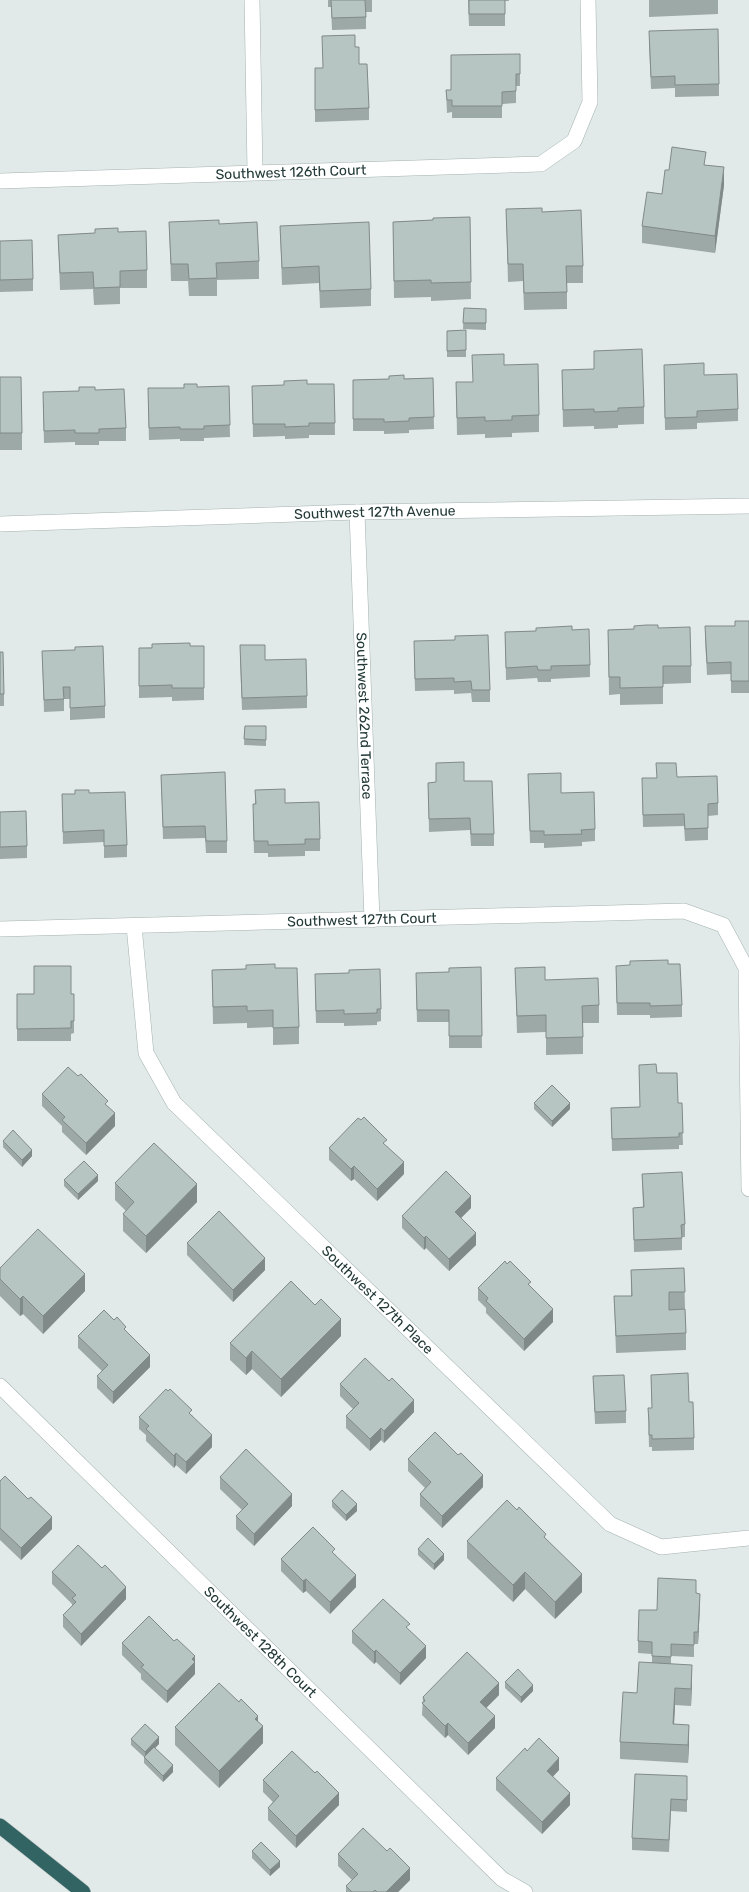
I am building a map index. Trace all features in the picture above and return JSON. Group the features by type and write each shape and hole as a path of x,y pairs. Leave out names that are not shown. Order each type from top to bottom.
{"highway":[{"path":"0,1826 83,1892"}],"street":[{"path":"252,0 255,172"},
{"name":"Southwest 126th Court","path":"0,181 541,164 574,141 590,102 588,0"},
{"name":"Southwest 127th Avenue","path":"0,524 357,512 749,506"},
{"name":"Southwest 262nd Terrace","path":"357,512 372,920"},
{"name":"Southwest 127th Court","path":"0,929 684,911 722,925 746,968 749,1189"},
{"name":"Southwest 127th Place","path":"134,926 146,1053 174,1103 610,1524 661,1547 749,1538"},
{"name":"Southwest 128th Court","path":"0,1386 502,1879 525,1892"}],"building":[{"path":"331,0 365,0 366,17 332,18"},
{"path":"469,0 505,0 505,14 469,14"},
{"path":"718,29 719,84 675,85 675,76 651,77 649,31"},
{"path":"355,35 355,47 359,47 359,64 367,64 369,108 315,110 315,68 323,68 322,36"},
{"path":"520,54 520,74 516,74 516,91 502,92 502,106 452,106 452,100 447,100 446,90 451,90 451,55"},
{"path":"672,147 706,152 704,165 724,167 715,236 642,226 647,192 662,194 665,170 669,170"},
{"path":"542,208 542,212 581,210 583,266 566,266 567,292 524,293 523,264 508,264 506,209"},
{"path":"470,217 471,282 431,283 431,280 394,281 393,222"},
{"path":"219,220 219,224 257,222 259,261 216,263 217,278 189,279 188,264 171,264 169,222"},
{"path":"369,222 371,289 320,291 319,266 282,268 280,226"},
{"path":"118,228 118,232 146,231 147,270 120,271 120,287 94,288 93,272 60,273 58,235 95,233 95,229"},
{"path":"32,240 33,279 0,280 0,241"},
{"path":"464,308 486,309 486,323 463,323"},
{"path":"466,330 466,350 447,351 447,331"},
{"path":"642,349 644,407 618,408 618,411 594,412 594,409 563,410 562,370 594,369 594,351"},
{"path":"504,354 504,365 538,364 539,415 512,416 512,420 485,421 485,417 457,418 456,382 473,382 472,355"},
{"path":"704,363 704,375 737,374 738,409 697,411 697,417 665,418 664,365"},
{"path":"404,375 404,379 433,378 434,417 384,422 384,419 353,419 353,380 389,379 389,376"},
{"path":"0,377 21,377 22,433 0,433"},
{"path":"307,380 307,384 334,384 335,423 309,423 309,426 285,427 285,424 253,424 252,386 284,385 284,381"},
{"path":"184,384 197,384 197,387 229,386 230,425 204,426 204,429 180,429 180,427 149,428 148,388 184,388"},
{"path":"79,387 95,387 95,390 124,389 126,428 99,429 99,433 75,433 75,430 44,431 43,392 79,391"},
{"path":"735,621 749,621 749,681 731,681 731,662 707,663 705,626 735,626"},
{"path":"658,625 658,628 690,627 691,666 663,666 663,687 620,688 620,677 609,677 608,630 634,629 634,626"},
{"path":"572,626 572,630 589,629 590,665 551,666 551,670 538,670 537,666 506,668 505,632 536,631 536,628"},
{"path":"488,635 490,690 472,690 471,681 454,682 454,678 415,679 414,641 455,640 455,636"},
{"path":"190,643 190,646 204,646 204,688 172,688 172,685 139,686 139,648 152,648 152,644"},
{"path":"240,645 265,645 265,660 306,659 307,696 242,698"},
{"path":"103,646 105,706 70,708 70,687 63,687 64,699 44,700 42,651 75,650 75,647"},
{"path":"0,652 3,652 4,694 0,694"},
{"path":"245,726 266,726 266,740 244,739"},
{"path":"464,762 464,781 492,781 494,834 471,834 470,818 429,819 428,783 436,782 436,763"},
{"path":"656,763 676,763 677,777 717,776 718,803 708,804 708,828 685,829 684,814 643,815 642,778 657,778"},
{"path":"225,772 227,841 206,841 205,826 163,827 161,775"},
{"path":"561,773 561,793 594,792 595,829 581,830 582,834 544,835 544,831 530,831 528,774"},
{"path":"285,789 285,803 319,802 320,839 305,839 305,844 268,845 268,841 254,841 253,804 256,804 255,790"},
{"path":"75,790 89,790 89,793 125,792 127,845 104,846 104,830 63,832 62,794 75,794"},
{"path":"26,811 27,846 0,847 0,812"},
{"path":"668,960 668,964 680,964 682,1005 650,1006 650,1003 617,1003 616,966 630,965 630,961"},
{"path":"275,964 275,968 297,968 299,1027 273,1028 273,1010 247,1011 247,1006 213,1007 212,970 246,969 246,965"},
{"path":"34,966 71,966 71,994 74,994 74,1021 71,1021 71,1028 17,1029 17,994 34,994"},
{"path":"481,967 482,1036 449,1036 449,1010 417,1010 416,973 449,972 449,968"},
{"path":"545,967 545,980 598,978 599,1005 582,1006 583,1037 546,1038 546,1015 517,1016 515,968"},
{"path":"380,969 381,1009 377,1009 377,1013 344,1014 344,1010 316,1011 315,974 349,973 349,970"},
{"path":"656,1064 657,1073 677,1073 678,1103 682,1103 683,1133 679,1133 679,1137 612,1139 611,1108 640,1107 639,1065"},
{"path":"68,1067 78,1076 81,1074 108,1101 105,1104 115,1113 86,1143 62,1120 65,1117 42,1094"},
{"path":"552,1085 570,1103 552,1121 534,1103"},
{"path":"364,1117 387,1140 383,1143 404,1162 377,1189 354,1166 351,1169 329,1148 358,1118 361,1120"},
{"path":"13,1130 32,1150 22,1160 3,1141"},
{"path":"154,1143 197,1184 146,1236 123,1214 134,1202 115,1183"},
{"path":"84,1161 98,1175 78,1194 64,1180"},
{"path":"446,1171 471,1196 455,1212 476,1233 449,1259 402,1216"},
{"path":"682,1172 685,1224 681,1225 682,1238 634,1240 633,1208 644,1207 642,1174"},
{"path":"219,1211 265,1258 233,1290 187,1243"},
{"path":"38,1229 85,1274 43,1316 23,1296 20,1299 0,1279 0,1268"},
{"path":"505,1261 507,1264 510,1261 531,1282 528,1284 553,1309 524,1339 486,1301 488,1298 478,1288"},
{"path":"684,1268 685,1292 669,1292 669,1310 685,1309 686,1333 616,1336 614,1296 632,1296 631,1270"},
{"path":"291,1281 315,1305 321,1299 341,1319 281,1379 252,1351 246,1358 230,1343"},
{"path":"104,1310 114,1320 117,1317 126,1327 124,1329 150,1355 113,1392 97,1376 108,1365 78,1336"},
{"path":"365,1358 389,1381 392,1378 414,1400 384,1431 381,1428 370,1439 346,1416 359,1403 340,1384"},
{"path":"688,1373 689,1402 693,1402 694,1438 652,1439 652,1435 649,1435 648,1408 652,1408 651,1375"},
{"path":"624,1375 626,1411 595,1412 593,1376"},
{"path":"166,1389 168,1391 170,1389 192,1410 189,1413 212,1435 186,1462 176,1453 174,1456 146,1429 149,1426 139,1417"},
{"path":"435,1432 458,1455 461,1453 483,1475 442,1516 420,1494 431,1482 408,1459"},
{"path":"246,1449 292,1494 254,1534 236,1516 248,1504 220,1477"},
{"path":"5,1476 28,1499 31,1497 52,1517 21,1548 0,1528 0,1481"},
{"path":"342,1490 357,1504 346,1515 332,1501"},
{"path":"507,1500 517,1510 519,1507 546,1534 544,1537 582,1574 555,1602 525,1572 513,1585 467,1541"},
{"path":"313,1527 335,1549 332,1552 356,1575 330,1602 306,1579 303,1581 281,1559"},
{"path":"428,1538 444,1554 434,1564 418,1549"},
{"path":"78,1545 102,1568 105,1565 126,1587 81,1634 63,1615 76,1602 72,1598 76,1595 52,1572"},
{"path":"658,1578 696,1580 696,1593 700,1594 698,1632 694,1632 694,1645 671,1644 671,1657 652,1656 652,1642 638,1641 639,1610 657,1610"},
{"path":"383,1599 410,1624 406,1627 426,1646 400,1673 376,1650 374,1652 352,1631"},
{"path":"149,1616 174,1641 177,1639 195,1656 192,1659 195,1662 167,1691 141,1667 144,1665 122,1643"},
{"path":"467,1652 499,1683 480,1702 495,1716 468,1743 448,1723 445,1726 422,1703 425,1701 423,1697"},
{"path":"639,1662 692,1665 691,1689 675,1688 673,1724 689,1725 688,1745 620,1742 623,1692 637,1693"},
{"path":"518,1669 533,1685 521,1697 505,1682"},
{"path":"219,1683 239,1702 241,1699 258,1716 255,1719 263,1726 219,1771 175,1727"},
{"path":"145,1724 159,1737 145,1752 131,1739"},
{"path":"539,1738 559,1758 547,1771 570,1793 542,1822 496,1778 525,1748 527,1751"},
{"path":"154,1747 173,1765 163,1776 144,1757"},
{"path":"292,1751 315,1773 317,1771 339,1793 296,1836 268,1808 279,1796 263,1780"},
{"path":"635,1774 687,1776 687,1800 671,1799 669,1840 632,1838"},
{"path":"363,1828 387,1851 390,1848 410,1868 386,1892 377,1892 375,1890 373,1892 352,1892 346,1886 358,1874 338,1854"},
{"path":"261,1842 280,1861 270,1870 252,1851"}]}
